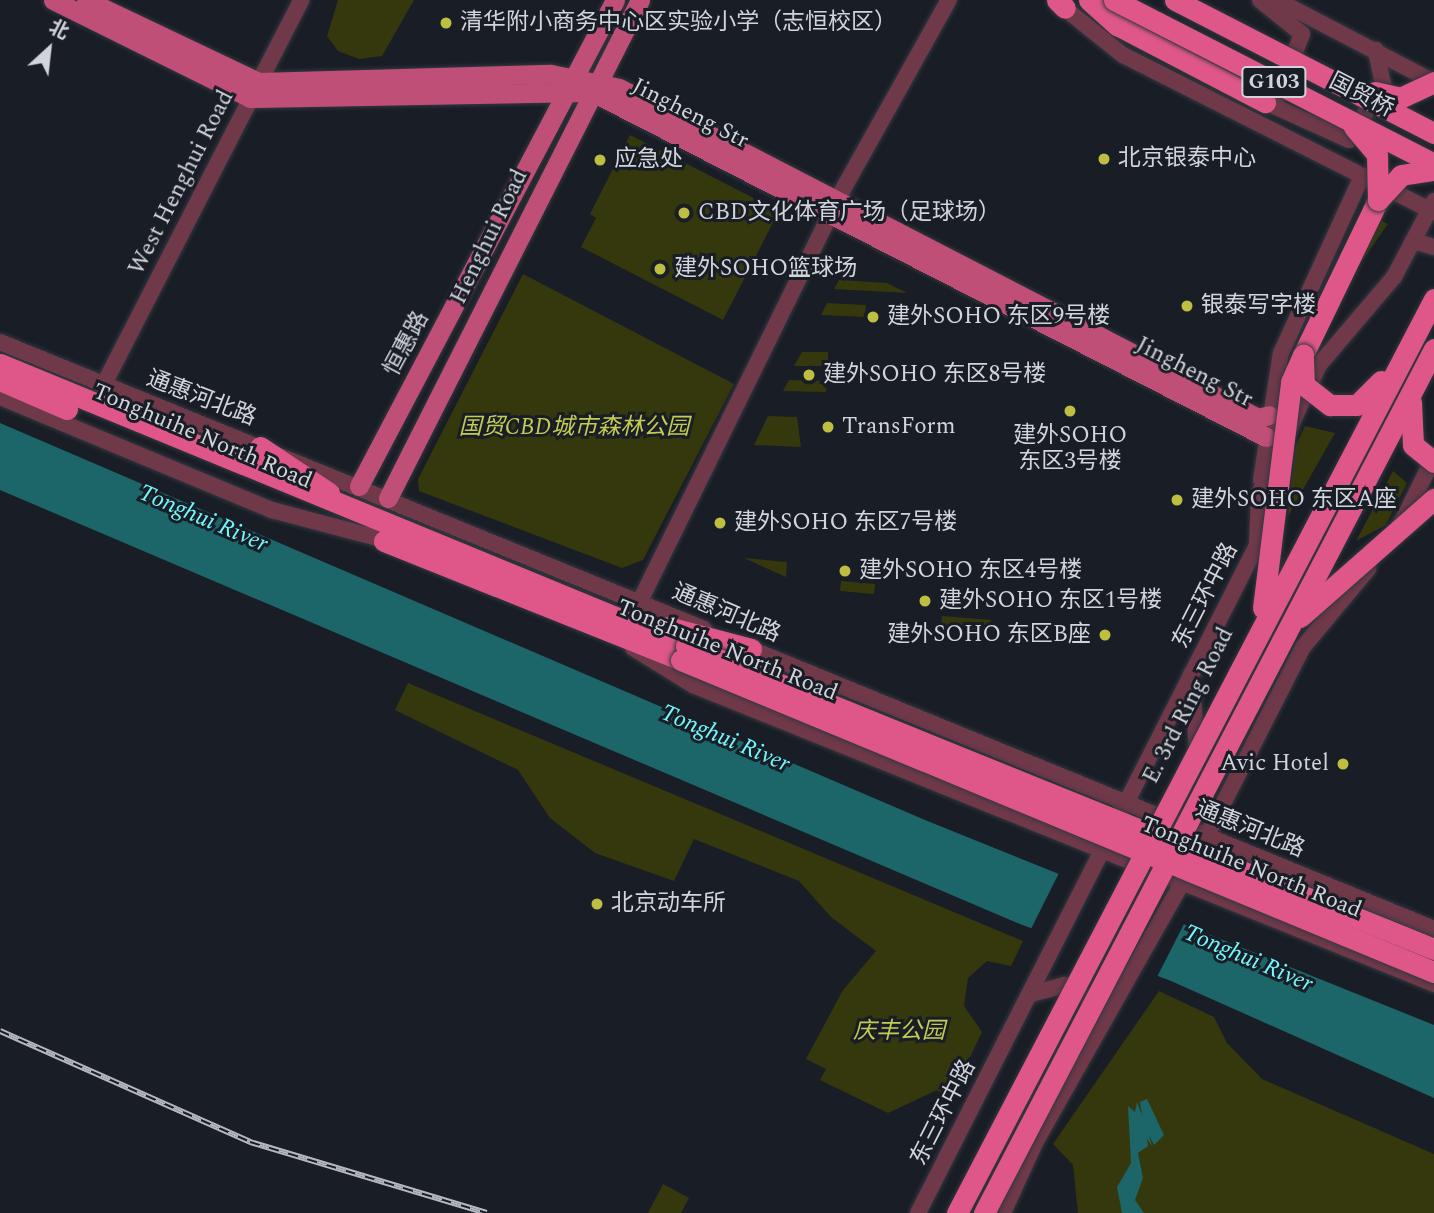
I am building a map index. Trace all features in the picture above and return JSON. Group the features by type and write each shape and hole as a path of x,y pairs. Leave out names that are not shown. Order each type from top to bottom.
{"highway":[{"path":"1089,0 1117,25 1265,102"},
{"name":"国贸桥","path":"1114,0 1434,164"},
{"name":"G103","path":"1175,0 1434,133"},
{"path":"1335,81 1400,98 1431,76"},
{"path":"1338,114 1377,154 1378,200"},
{"path":"1260,625 1291,382 1378,200 1401,175 1434,170"},
{"name":"E. 3rd Ring Road","path":"957,1213 1260,625 1434,299"},
{"path":"984,1213 1279,639 1434,349"},
{"path":"1303,355 1304,385 1343,408 1365,399 1407,350"},
{"name":"Tonghuihe North Road","path":"0,363 197,456"},
{"name":"Tonghuihe North Road","path":"0,380 197,456 684,653 1434,972"},
{"path":"1416,382 1410,435 1420,455 1434,462"},
{"path":"260,447 373,529"},
{"path":"1279,639 1335,580 1434,499"},
{"path":"594,616 751,649"},
{"name":"Tonghuihe North Road","path":"684,653 1434,949"}],"main road":[{"name":"Jingheng Str","path":"53,0 255,90 571,82 595,87 1258,418 1269,415"},
{"name":"Jingheng Str","path":"86,0 255,90"},
{"name":"恒惠路","path":"359,486 615,0"},
{"name":"Henghui Road","path":"388,498 405,459 640,0"},
{"name":"Jingheng Str","path":"834,207 1266,437"},
{"path":"405,459 384,453 410,393"}],"street":[{"name":"West Henghui Road","path":"103,386 301,0"},
{"path":"640,601 834,207 949,0"},
{"path":"1218,102 1265,102 1277,99 1290,74 1302,34 1260,0"},
{"path":"1277,0 1431,76"},
{"path":"1058,3 1123,55 1362,176 1432,207"},
{"path":"1265,102 1349,140 1383,84 1376,50"},
{"path":"1259,494 1269,415 1281,353 1362,176"},
{"name":"东三环中路","path":"918,1213 1031,994 1123,804 1257,545 1259,494 1319,365 1394,277 1432,207"},
{"path":"1413,241 1434,247"},
{"name":"通惠河北路","path":"0,342 103,386 359,486 640,601 1123,804 1434,929"},
{"path":"0,397 272,510 373,529"},
{"path":"1003,1213 1036,1141 1123,997 1170,909 1303,647 1392,542 1434,457"},
{"path":"1392,542 1434,514"},
{"path":"594,616 692,685 1434,984"},
{"path":"1086,986 1170,821 1199,735 1191,674"},
{"path":"1031,994 1064,985 1086,986 1103,1006 1107,1021"}],"green space":[{"path":"338,0 414,0 382,56 359,59 338,51 327,36"},
{"name":"CBD文化体育广场（足球场）","path":"630,135 779,211 723,320 581,247 596,218 590,214"},
{"path":"1378,219 1388,224 1338,295"},
{"name":"国贸CBD城市森林公园","path":"523,274 734,384 643,560 622,568 419,491 418,479"},
{"path":"839,280 887,283 907,293 834,289"},
{"path":"827,303 866,305 865,317 821,315"},
{"path":"802,352 828,352 828,366 794,366"},
{"path":"789,380 827,381 826,392 783,391"},
{"path":"768,416 797,417 801,447 754,445"},
{"path":"1305,426 1335,433 1288,516 1295,448"},
{"path":"1393,471 1407,483 1386,525 1356,541"},
{"path":"744,558 787,562 786,577"},
{"path":"841,581 875,584 874,594 840,591"},
{"path":"942,616 991,620 986,630 941,626"},
{"name":"庆丰公园","path":"408,683 1023,941 1011,966 987,961 968,978 964,1006 982,1032 950,1099 937,1090 888,1113 820,1080 826,1069 806,1059 843,990 876,951 831,917 799,881 694,839 674,881 595,853 550,818 518,770 395,710"},
{"path":"1159,991 1214,1017 1227,1043 1262,1079 1434,1154 1434,1213 1078,1213 1073,1165 1053,1144"},
{"path":"663,1184 689,1198 681,1213 648,1213"}],"water":[{"name":"Tonghui River","path":"0,423 925,820 1434,1025 1434,1098 1171,981 1020,924 0,490"},
{"path":"1147,1099 1164,1135 1154,1145 1149,1135 1152,1146 1147,1139 1148,1146 1138,1153 1143,1178 1135,1200 1144,1213 1122,1213 1117,1187 1131,1163 1128,1106 1135,1112 1137,1102 1142,1115 1140,1102"}],"pier":[{"path":"1062,867 1186,920 1156,979 1030,931"}],"railway":[{"path":"0,1031 250,1142 487,1213"}],"place":[{"name":"清华附小商务中心区实验小学（志恒校区）","path":"446,23"},
{"name":"北京银泰中心","path":"1104,159"},
{"name":"应急处","path":"600,160"},
{"name":"CBD文化体育广场（足球场）","path":"684,213"},
{"name":"建外SOHO篮球场","path":"660,269"},
{"name":"银泰写字楼","path":"1187,306"},
{"name":"建外SOHO 东区9号楼","path":"873,317"},
{"name":"建外SOHO 东区8号楼","path":"809,375"},
{"name":"建外SOHO 东区3号楼","path":"1070,411"},
{"name":"TransForm","path":"828,427"},
{"name":"建外SOHO 东区A座","path":"1177,500"},
{"name":"建外SOHO 东区7号楼","path":"720,523"},
{"name":"建外SOHO 东区4号楼","path":"845,571"},
{"name":"建外SOHO 东区1号楼","path":"925,601"},
{"name":"建外SOHO 东区B座","path":"1105,635"},
{"name":"Avic Hotel","path":"1343,764"},
{"name":"北京动车所","path":"597,904"}]}
